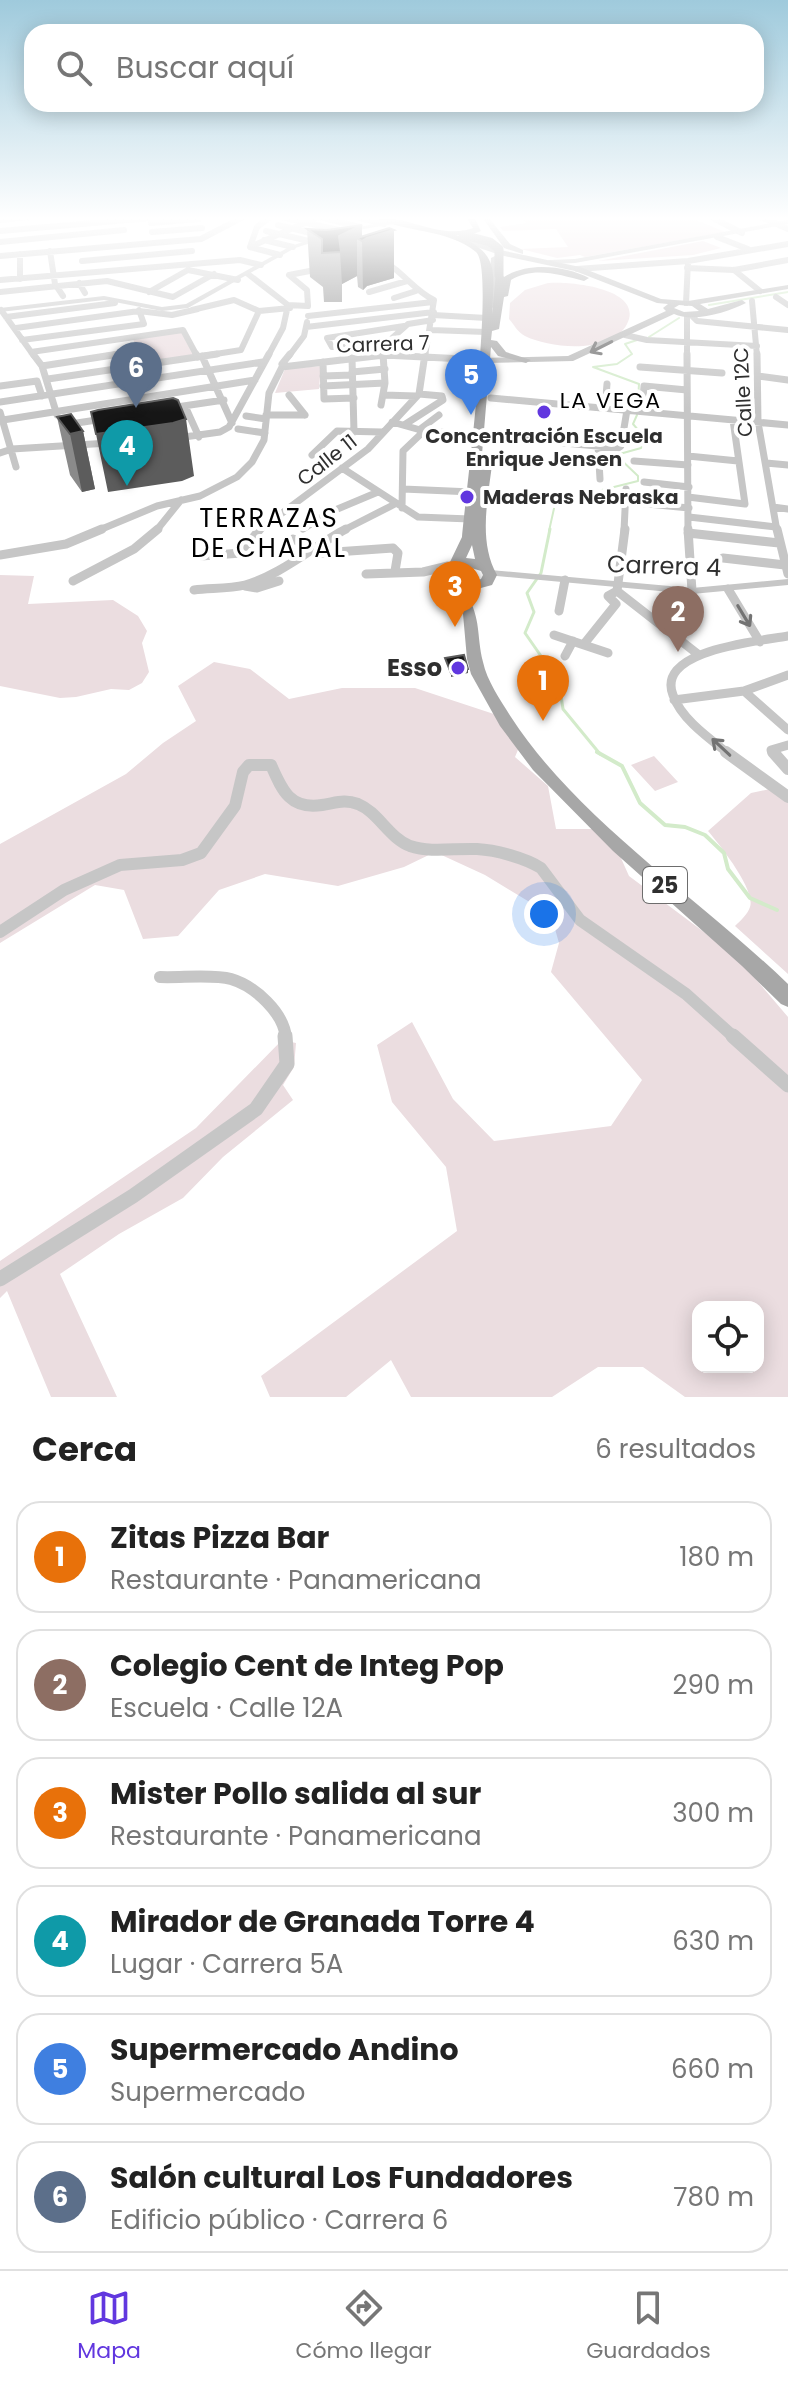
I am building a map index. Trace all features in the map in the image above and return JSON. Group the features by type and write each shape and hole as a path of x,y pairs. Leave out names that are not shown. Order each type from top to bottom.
{"main road":[{"path":"480,559 489,338 488,282"},
{"path":"487,316 493,303 494,282"},
{"path":"489,338 499,306 499,282"},
{"path":"499,306 505,298 507,282"},
{"path":"602,282 632,296 678,306 699,306 704,313"},
{"path":"603,282 632,296"},
{"path":"609,282 678,306 690,316 788,295"},
{"path":"488,360 570,359 630,336 678,306 788,287"},
{"path":"489,338 502,354 526,360"},
{"path":"470,613 479,587 487,582 470,519 472,492 491,398 488,360"},
{"path":"452,574 468,562 480,559"},
{"path":"452,574 480,559"},
{"path":"452,574 479,587"},
{"name":"25","path":"452,574 470,613 471,650 478,672 543,772 648,871 751,960 788,998"}],"street":[{"path":"0,292 55,284 105,282"},
{"path":"112,282 174,297 200,282"},
{"path":"149,292 168,282"},
{"path":"139,311 174,309 200,302 234,282"},
{"path":"261,282 289,307"},
{"path":"16,328 139,311 172,315 235,299 245,300 259,311 308,306 307,290 298,282"},
{"path":"369,292 403,282"},
{"path":"408,282 432,300"},
{"path":"678,306 683,282"},
{"path":"749,282 760,291"},
{"path":"79,283 85,293"},
{"path":"55,284 63,296"},
{"path":"394,298 416,291"},
{"path":"776,297 788,305"},
{"path":"2,312 95,298 156,309 198,309"},
{"path":"0,555 66,544 157,506 212,491 237,477 252,462 264,436 269,393 282,366 304,336 308,314 432,300"},
{"path":"417,395 431,330 432,300"},
{"path":"2,312 117,301"},
{"name":"Calle 12C","path":"752,301 757,346 758,422 779,543 787,569"},
{"path":"90,305 103,329"},
{"path":"235,426 263,362 273,349 289,307"},
{"path":"22,340 144,324 139,311"},
{"path":"48,379 241,350 259,311"},
{"path":"2,312 42,366 53,395 64,446"},
{"path":"306,327 433,316 487,316"},
{"path":"404,326 394,338 332,347 327,338 404,326 433,316"},
{"path":"692,591 688,533 686,343 690,316 697,321 777,326 788,330"},
{"path":"31,352 183,330 210,370 235,426"},
{"path":"431,330 489,338"},
{"path":"630,336 647,340 757,346"},
{"path":"130,339 140,365"},
{"path":"379,340 385,369 381,405"},
{"path":"273,349 282,366"},
{"path":"42,366 135,351"},
{"name":"Carrera 7","path":"282,366 384,355 488,360"},
{"path":"352,358 351,385 358,407 354,432"},
{"path":"0,402 263,362"},
{"path":"323,362 324,399 354,398"},
{"path":"640,367 722,373"},
{"path":"115,369 129,400"},
{"path":"323,376 385,369"},
{"path":"758,376 788,380"},
{"path":"16,467 2,416 57,411 255,380"},
{"path":"0,386 37,381 42,396"},
{"path":"323,386 385,383"},
{"path":"605,408 607,384"},
{"path":"392,422 421,430 618,448 644,386 687,390"},
{"path":"246,416 305,415 289,395"},
{"path":"384,395 442,396 443,400 434,408 404,425"},
{"name":"Calle 11","path":"201,556 241,553 259,530 368,449 417,395"},
{"path":"491,398 788,425"},
{"path":"159,410 224,400"},
{"path":"185,406 199,437"},
{"path":"399,506 403,489 403,451 439,415"},
{"path":"59,425 118,416"},
{"path":"688,497 745,504 733,420"},
{"path":"172,439 199,437 235,426 264,436"},
{"path":"312,455 337,431 382,432"},
{"path":"0,453 12,449 126,442"},
{"path":"598,446 600,479"},
{"path":"634,461 738,461"},
{"path":"766,463 788,465"},
{"path":"342,468 418,517 470,519"},
{"path":"644,482 689,487"},
{"path":"403,489 472,492"},
{"path":"565,656 616,604 608,596 618,589 626,489"},
{"path":"303,529 328,513 378,492"},
{"path":"73,581 145,542 164,526 181,500"},
{"path":"627,502 776,527"},
{"path":"194,590 244,585 273,574 310,548 399,506"},
{"path":"773,507 788,509"},
{"path":"688,533 779,543"},
{"path":"293,539 321,553 393,548 398,553 395,571"},
{"path":"723,558 787,569"},
{"name":"Carrera 4","path":"480,559 538,576 618,589 692,591 788,582"},
{"path":"366,574 395,571 452,574"},
{"path":"559,611 565,580"},
{"path":"244,585 257,588 279,581"},
{"path":"618,589 699,655"},
{"path":"728,589 760,642"},
{"path":"554,635 608,653"},
{"path":"788,636 699,655 683,665 673,677 673,697 680,709 743,767 788,797"},
{"path":"673,697 744,691 786,677"},
{"path":"744,691 788,730"},
{"path":"788,745 771,750 788,769"},
{"path":"0,932 64,890 120,865 182,860 201,853 235,806 243,772 249,765 271,765 285,796 294,803 319,806 342,800 361,805 405,844 421,849 481,849 533,863 580,920 686,994 788,1085"},
{"path":"0,1279 133,1196 256,1109 287,1064 285,1028 276,1012 260,996 231,979 160,977"}],"shaded area":[{"path":"548,283 587,286 615,295 625,302 630,312 627,324 619,334 608,340 580,346 550,344 525,336 509,319 510,303 525,290"},
{"path":"186,331 199,355 143,364 133,339"},
{"path":"321,366 319,389 275,393 285,369"},
{"path":"0,575 34,576 28,604 113,600 138,616 147,631 142,643 149,672 142,683 129,690 111,689 60,698 0,686"},
{"path":"214,662 250,669 289,699 342,688 415,688 506,718 522,740 515,757 548,786 556,829 594,829 616,847 629,876 736,956 788,1017 788,1397 685,1397 643,1367 598,1367 552,1397 411,1397 391,1360 346,1397 270,1397 261,1376 457,1231 446,1167 392,1102 377,1045 412,1022 453,1099 494,1141 611,1126 642,1080 551,972 559,943 551,915 485,875 435,852 404,867 338,886 265,874 219,890 178,936 143,939 124,890 95,885 0,943 0,844 126,774 196,721 178,686"},
{"path":"654,756 678,782 655,791 631,765"},
{"path":"770,789 788,799 788,974 735,926 750,907 748,890 708,831 751,793"},
{"path":"282,1040 296,1043 294,1067 283,1085 293,1100 223,1157 183,1198 119,1234 60,1274 117,1397 51,1397 7,1291 0,1298 0,1261 196,1128"}],"building":[{"path":"173,398 178,400 186,419 96,434 91,412"},
{"path":"71,414 83,431 70,434 57,417"},
{"name":"Esso","path":"464,655 468,669 451,673 445,658"}],"waterway":[{"path":"709,305 788,292"},
{"path":"649,337 679,318"},
{"path":"549,531 555,504 562,500 638,481 638,476 616,455 641,448 642,438 633,424 637,415 639,384 593,367 617,364 632,354 625,344 637,340"},
{"path":"550,529 541,573 527,593 534,612 525,633 559,682 563,709 600,753"},
{"path":"600,753 622,766 640,803 665,825 685,827 705,835 724,853 728,869 750,898 777,910"}],"place":[{"name":"Salón cultural Los Fundadores","path":"136,408"},
{"name":"Concentración Escuela Enrique Jensen","path":"544,412"},
{"name":"Supermercado Andino","path":"471,415"},
{"name":"Mirador de Granada Torre 4","path":"127,486"},
{"name":"Maderas Nebraska","path":"467,497"},
{"name":"Mister Pollo salida al sur","path":"455,627"},
{"name":"Colegio Cent de Integ Pop","path":"678,652"},
{"name":"Esso","path":"458,668"},
{"name":"Zitas Pizza Bar","path":"543,721"}],"district":[{"name":"LA VEGA","path":"611,400"},
{"name":"TERRAZAS DE CHAPAL","path":"269,533"}]}
